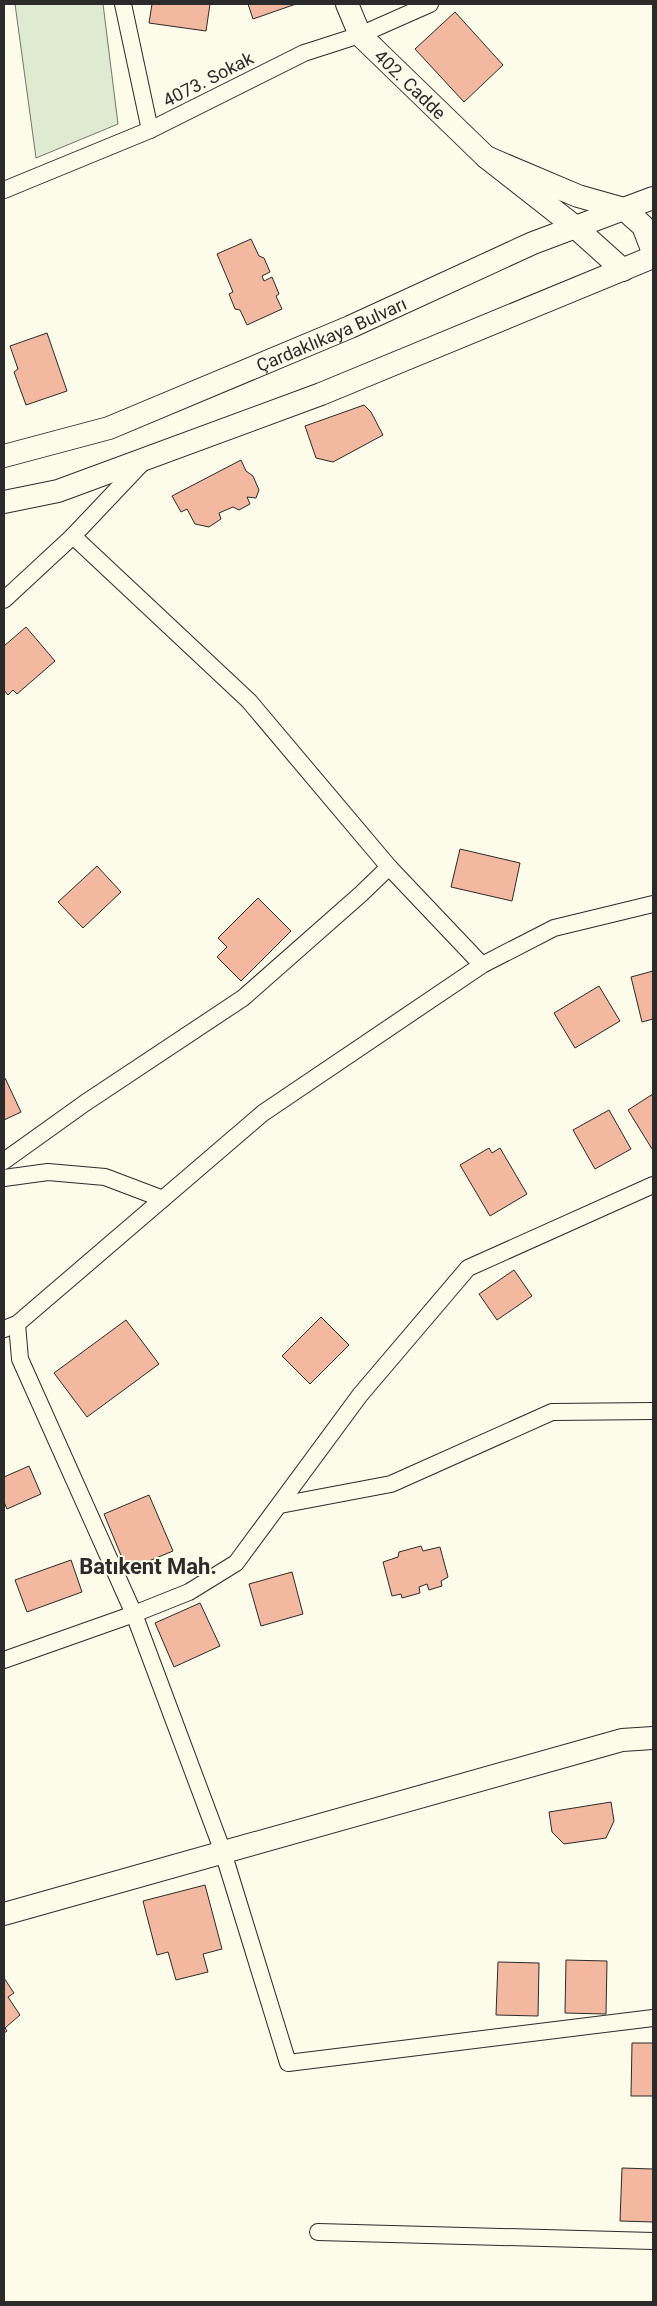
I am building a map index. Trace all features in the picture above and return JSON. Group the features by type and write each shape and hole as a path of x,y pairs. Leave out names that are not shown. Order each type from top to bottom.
{"main road":[{"name":"402. Cadde","path":"347,4 360,35 486,157 574,226 622,270"},
{"path":"486,157 578,196 624,209 642,226 653,252"},
{"name":"Çardaklıkaya Bulvarı","path":"4,456 109,428 350,327 533,243 574,226 653,198"},
{"path":"4,502 58,491 321,394 653,257"},
{"path":"4,1914 622,1740 653,1738"}],"street":[{"path":"123,4 150,130"},
{"name":"4073. Sokak","path":"4,190 150,130 304,53 360,35 430,4"},
{"path":"4,600 73,536 146,458"},
{"path":"73,536 249,701 389,867 482,965"},
{"path":"4,1161 243,998 389,867"},
{"path":"653,904 554,928 482,965 263,1113 10,1326 20,1359 134,1614 223,1852 288,2063 653,2018"},
{"path":"4,1178 48,1172 105,1176 163,1198"},
{"path":"4,1660 134,1614 189,1592 236,1563 360,1395 468,1268 653,1185"},
{"path":"280,1505 391,1484 552,1412 653,1411"},
{"path":"318,2232 653,2242"}],"green space":[{"path":"15,4 103,4 118,124 36,158"}],"building":[{"path":"152,4 210,4 206,31 149,23"},
{"path":"248,4 296,4 253,19"},
{"path":"455,12 503,65 464,102 415,49"},
{"path":"251,239 259,256 264,258 270,272 262,276 264,281 272,277 279,294 276,296 282,309 247,325 240,310 235,309 229,294 233,292 217,254"},
{"path":"47,333 67,391 26,405 14,372 18,369 10,346"},
{"path":"364,405 371,412 383,435 333,462 316,458 305,426"},
{"path":"241,460 246,471 253,476 259,490 256,498 247,497 250,504 239,510 233,507 219,513 221,519 209,527 195,524 187,509 181,512 172,496"},
{"path":"26,627 55,661 17,694 13,690 8,695 4,690 4,646"},
{"path":"460,849 520,863 512,901 451,887"},
{"path":"97,866 121,892 83,928 58,902"},
{"path":"258,898 291,931 241,981 217,957 227,947 218,938"},
{"path":"653,971 653,1019 642,1022 631,977"},
{"path":"599,986 620,1021 575,1048 554,1013"},
{"path":"4,1079 21,1112 4,1120"},
{"path":"653,1094 653,1148 652,1149 628,1110"},
{"path":"609,1110 631,1149 595,1169 573,1130"},
{"path":"489,1148 492,1153 500,1148 527,1194 490,1216 460,1165"},
{"path":"514,1270 532,1296 497,1320 479,1294"},
{"path":"321,1317 349,1345 310,1384 282,1356"},
{"path":"126,1320 159,1364 87,1417 54,1373"},
{"path":"29,1466 41,1494 7,1509 4,1502 4,1477"},
{"path":"149,1495 173,1551 127,1570 104,1514"},
{"path":"421,1546 423,1551 440,1547 448,1577 441,1581 442,1586 429,1590 427,1584 419,1587 420,1593 402,1598 401,1594 392,1596 383,1562 398,1557 399,1552"},
{"path":"71,1560 82,1592 27,1612 15,1580"},
{"path":"292,1572 303,1614 261,1626 249,1584"},
{"path":"200,1603 220,1646 174,1667 155,1623"},
{"path":"611,1802 614,1821 606,1838 564,1844 552,1832 549,1812"},
{"path":"205,1885 222,1949 203,1954 208,1972 176,1980 168,1952 157,1955 143,1901"},
{"path":"566,1960 607,1961 606,2014 565,2013"},
{"path":"498,1962 539,1963 538,2016 496,2015"},
{"path":"4,1978 14,1993 8,1997 20,2015 5,2028 7,2031 4,2033"},
{"path":"632,2043 653,2043 653,2096 631,2096"},
{"path":"622,2168 653,2169 653,2222 620,2221"}],"district":[{"name":"Batıkent Mah.","path":"148,1566"}]}
